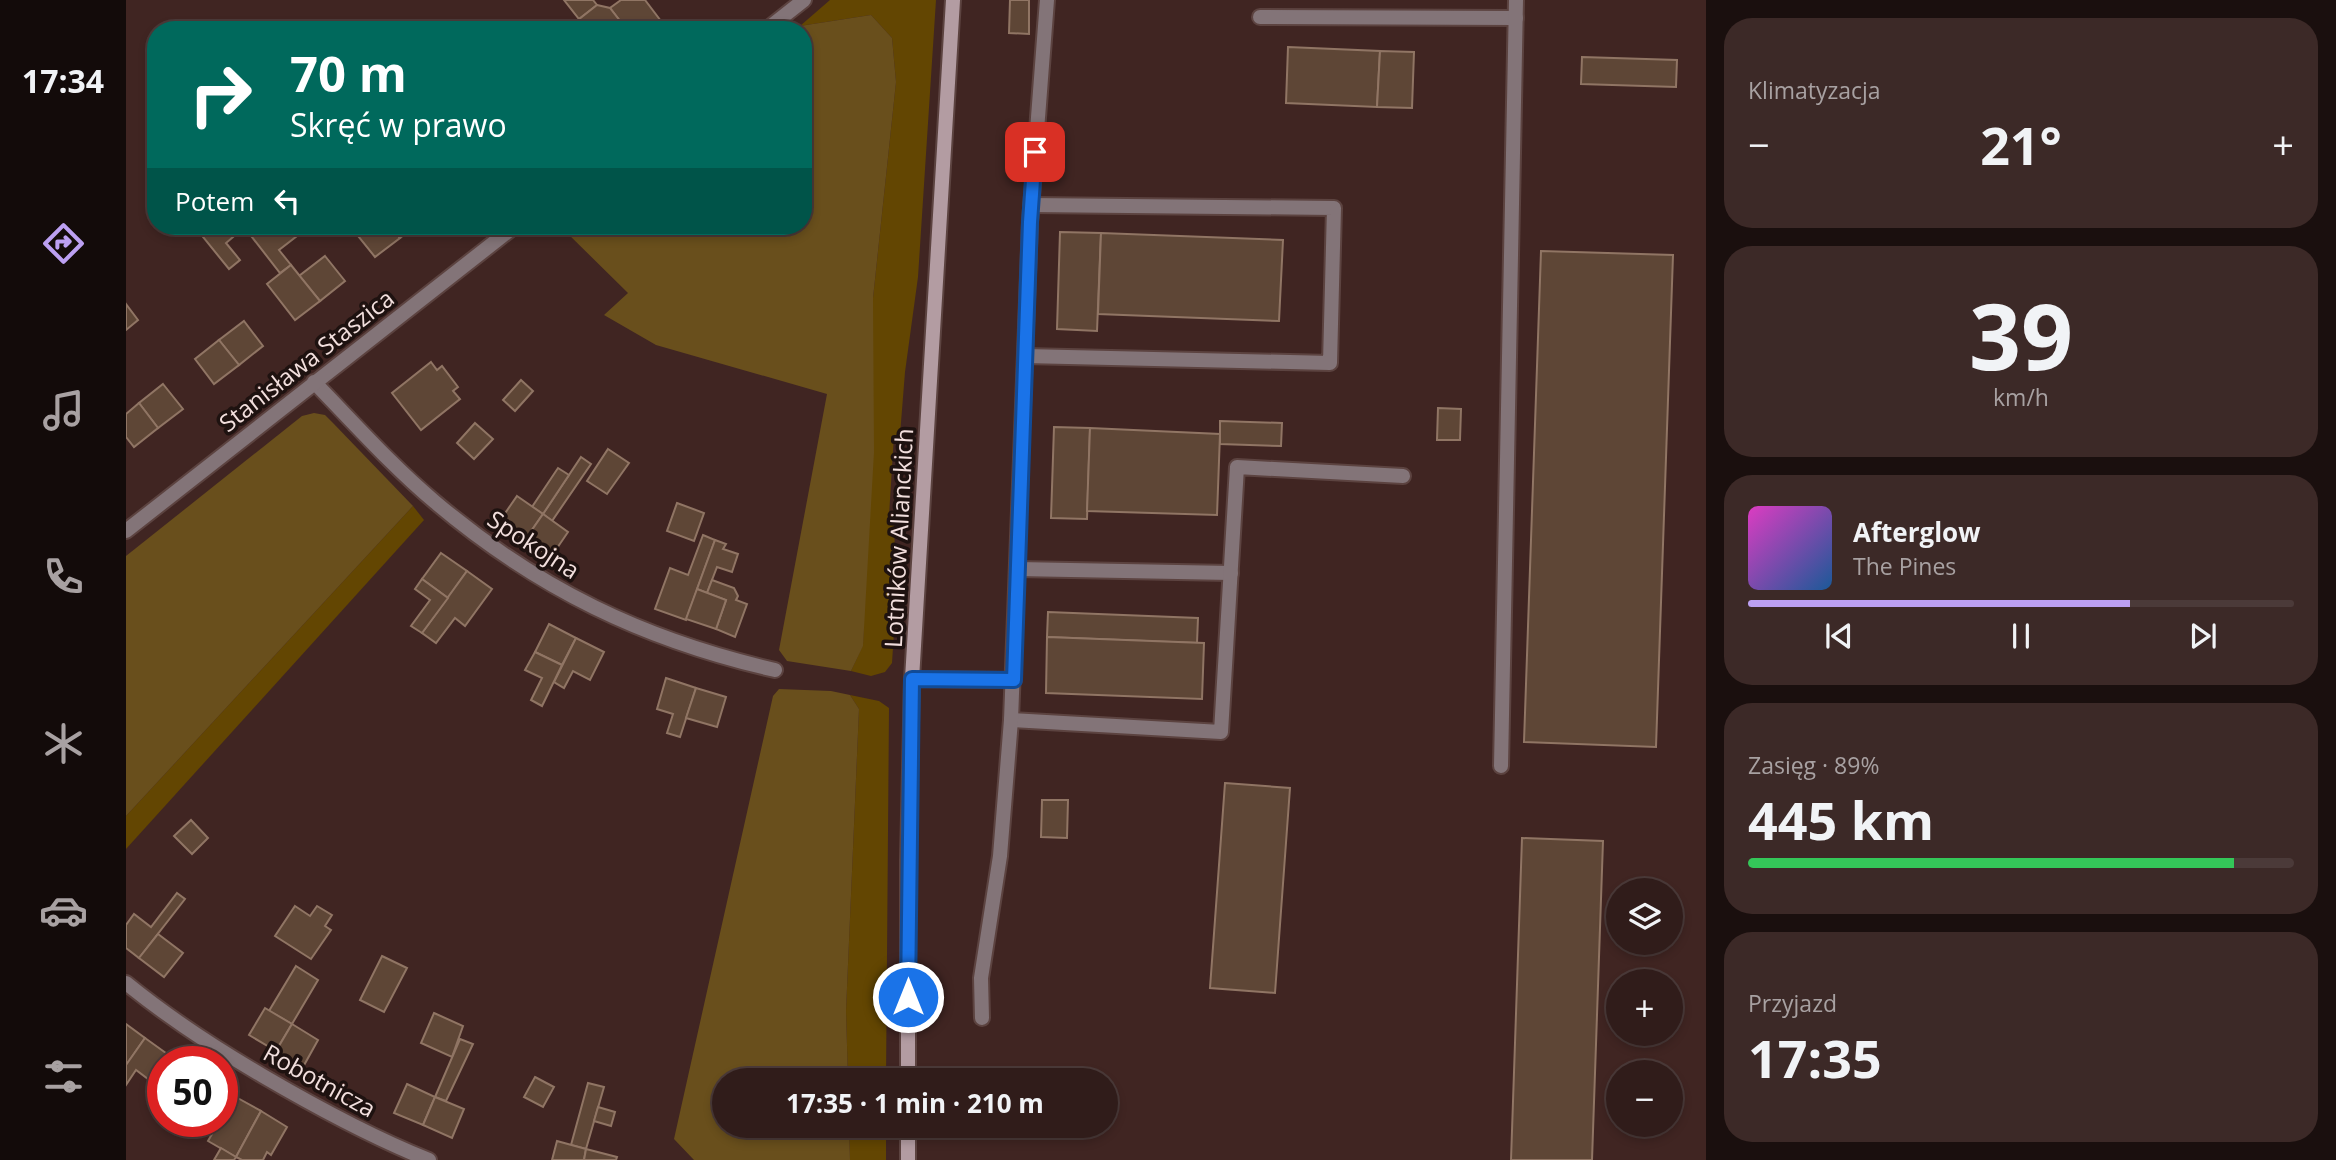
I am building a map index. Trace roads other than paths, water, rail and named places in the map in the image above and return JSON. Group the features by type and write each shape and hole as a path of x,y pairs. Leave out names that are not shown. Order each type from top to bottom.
{"main road":[{"name":"Lotników Alianckich","path":"908,1068 908,860 912,679 953,0"},
{"path":"908,1138 908,1160"}],"street":[{"path":"777,21 804,0"},
{"path":"982,1018 981,978 1000,856 1012,720 1031,205 1047,0"},
{"path":"1501,766 1516,0"},
{"path":"1260,16 1516,18"},
{"path":"1025,356 1330,363 1334,208 1031,205"},
{"name":"Stanisława Staszica","path":"126,531 503,235"},
{"name":"Spokojna","path":"314,382 434,502 538,578 597,610 682,645 775,670"},
{"path":"1012,720 1221,732 1237,467 1403,476"},
{"path":"1017,569 1231,573"},
{"path":"912,679 1014,680"},
{"name":"Robotnicza","path":"126,983 184,1027 308,1102 363,1131 429,1160"}]}
